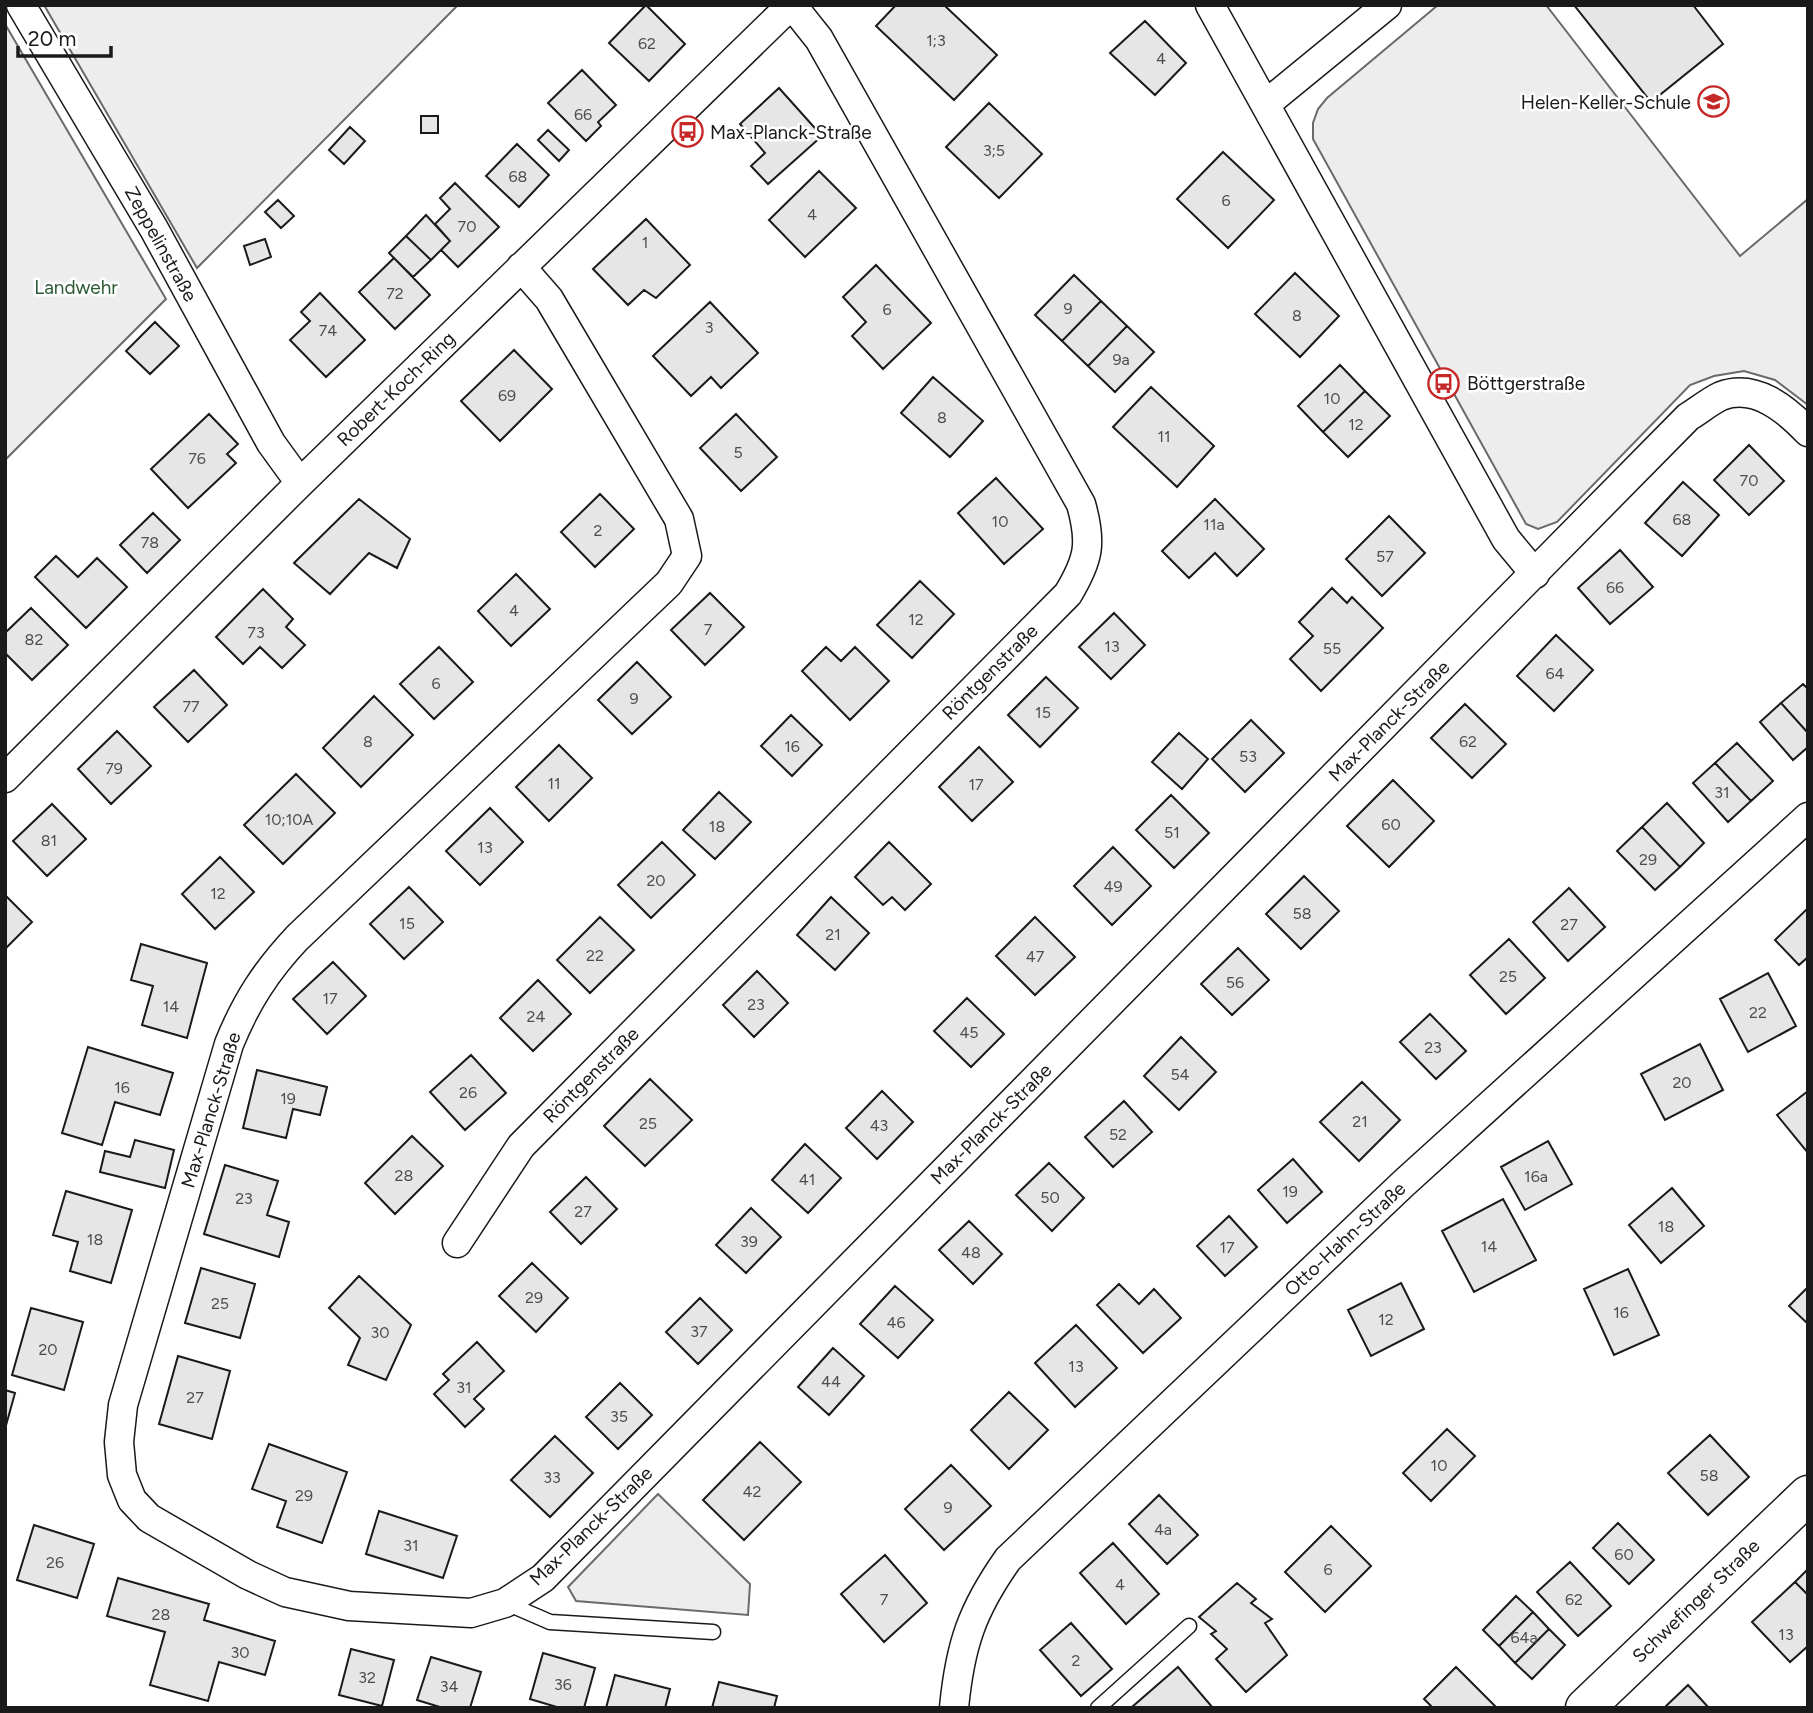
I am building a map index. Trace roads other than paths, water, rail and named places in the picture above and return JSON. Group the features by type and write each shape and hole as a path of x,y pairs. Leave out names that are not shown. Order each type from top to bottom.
{"street":[{"name":"Zeppelinstraße","path":"22,5 154,229 271,443 300,483"},
{"name":"Robert-Koch-Ring","path":"5,778 300,483 791,5"},
{"name":"Röntgenstraße","path":"457,1243 521,1146 1068,594 1084,567 1089,534 1081,504 819,39 791,5"},
{"path":"1210,5 1506,539 1535,574"},
{"path":"1266,104 1387,5"},
{"name":"Max-Planck-Straße","path":"521,267 549,299 679,519 687,556 669,583 297,938 268,970 246,1002 229,1044 123,1405 119,1443 122,1475 132,1500 149,1518 248,1575 285,1592 349,1606 471,1613 505,1603 543,1577 1688,417 1721,396 1745,392 1776,402 1808,432"},
{"name":"Otto-Hahn-Straße","path":"954,1708 967,1633 981,1597 1008,1559 1415,1174 1808,817"},
{"name":"Schwefinger Straße","path":"1585,1708 1808,1495"}],"lane":[{"path":"505,1603 550,1622 713,1632"},
{"path":"1098,1708 1188,1626"}],"place":[{"name":"Helen-Keller-Schule","path":"1714,102"},
{"name":"Max-Planck-Straße","path":"687,132"},
{"name":"Böttgerstraße","path":"1444,383"}],"park label":[{"name":"Landwehr","path":"76,287"}]}
